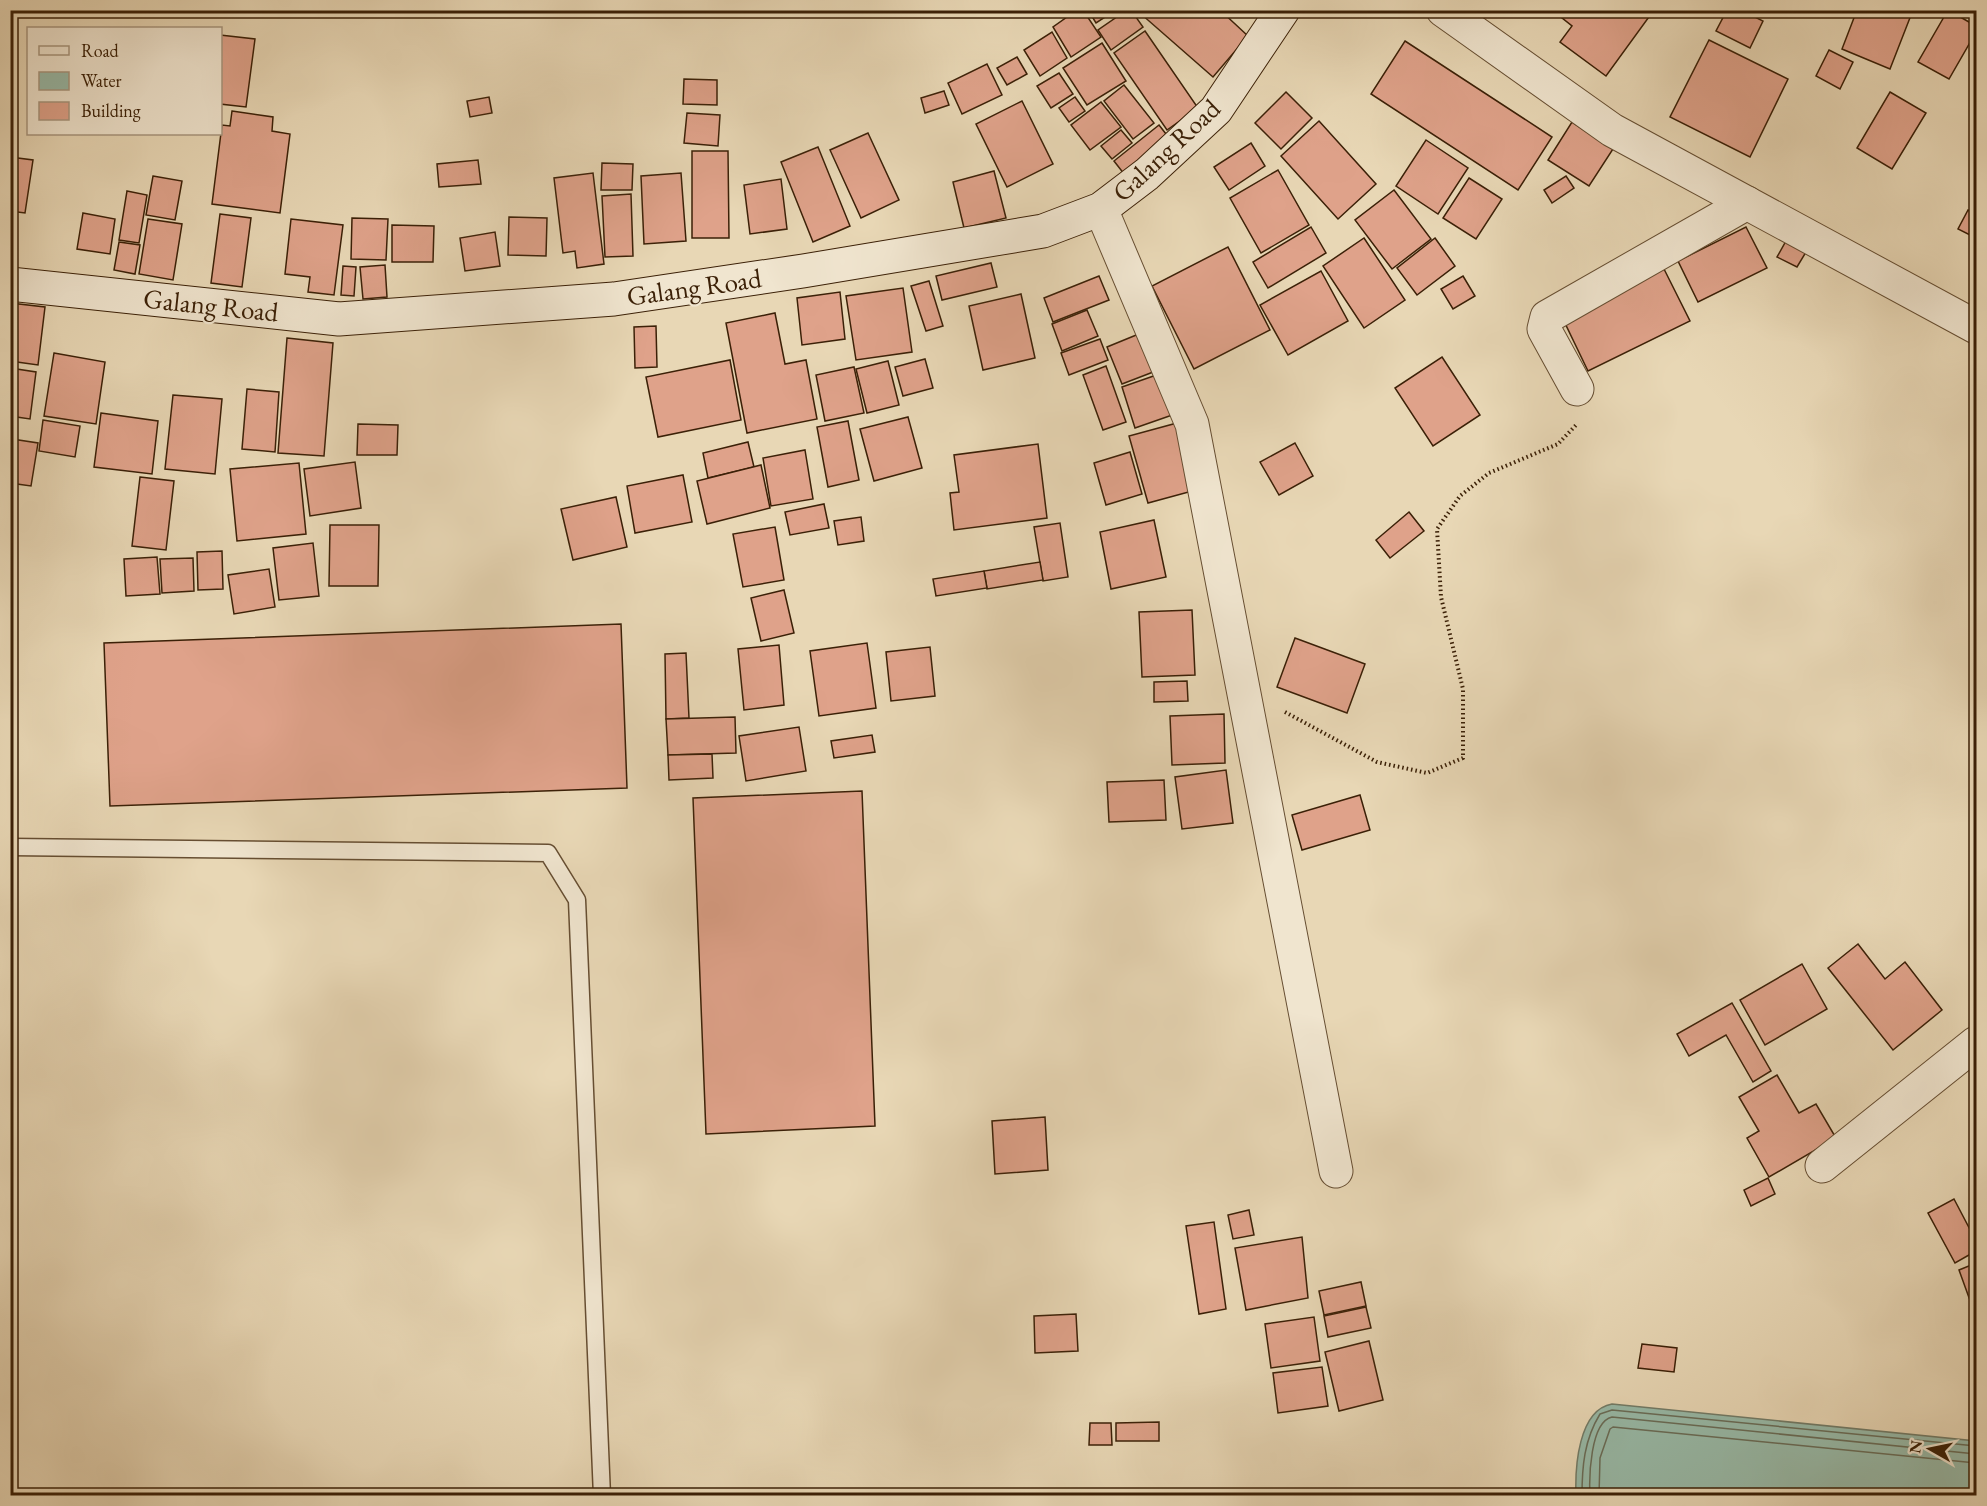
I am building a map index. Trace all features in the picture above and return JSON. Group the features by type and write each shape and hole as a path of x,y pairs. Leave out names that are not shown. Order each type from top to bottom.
{"street":[{"name":"Galang Road","path":"10,284 339,319 614,299 803,271 1043,231 1101,209 1147,174 1216,110 1283,10"},
{"path":"1443,10 1612,130 1977,327"},
{"path":"1576,389 1544,328 1547,317 1746,203"},
{"path":"1101,209 1192,424 1336,1172"},
{"path":"1822,1166 1977,1042"}],"lane":[{"path":"10,847 548,853 577,900 602,1496"}],"path":[{"path":"1242,688 1377,762 1427,773 1463,758 1464,689 1441,597 1437,529 1460,496 1489,473 1558,444 1584,417 1576,389"}],"water":[{"path":"1612,1404 1976,1441 1976,1495 1576,1495 1576,1470 1585,1428 1601,1409"}],"building":[{"path":"1077,10 1083,10 1101,37 1071,57 1053,27"},
{"path":"1088,10 1116,10 1096,23"},
{"path":"1127,10 1131,10 1143,27 1111,50 1098,30"},
{"path":"1144,10 1220,10 1248,36 1213,77 1141,14"},
{"path":"1552,10 1654,10 1606,76 1560,42 1572,26"},
{"path":"1727,10 1741,10 1763,21 1750,48 1716,31"},
{"path":"1857,10 1913,10 1890,69 1842,49"},
{"path":"1948,10 1976,26 1976,32 1949,79 1918,62"},
{"path":"1145,31 1198,108 1167,130 1114,53"},
{"path":"1052,32 1067,58 1040,76 1024,50"},
{"path":"222,35 255,39 246,107 222,104"},
{"path":"1709,40 1788,79 1750,157 1670,117"},
{"path":"1405,41 1552,137 1518,190 1371,94"},
{"path":"1102,43 1126,81 1087,105 1063,68"},
{"path":"1829,50 1853,62 1840,89 1816,76"},
{"path":"1017,57 1027,74 1007,85 997,68"},
{"path":"987,64 1002,95 962,114 948,83"},
{"path":"1059,73 1073,94 1051,108 1037,86"},
{"path":"684,79 717,80 717,105 683,104"},
{"path":"1124,85 1154,123 1133,139 1104,101"},
{"path":"944,91 949,105 925,113 921,98"},
{"path":"1286,92 1312,118 1281,149 1255,123"},
{"path":"1890,92 1926,113 1892,169 1857,148"},
{"path":"489,97 492,113 470,117 467,101"},
{"path":"1075,97 1085,111 1069,122 1059,108"},
{"path":"1022,101 1053,164 1007,187 976,124"},
{"path":"1101,102 1121,127 1090,150 1071,125"},
{"path":"232,111 273,117 272,131 290,134 280,213 212,204 222,125 230,126"},
{"path":"687,113 720,115 718,146 684,143"},
{"path":"1319,121 1376,184 1338,219 1281,156"},
{"path":"1572,122 1613,149 1589,186 1548,160"},
{"path":"1159,125 1173,143 1128,179 1114,161"},
{"path":"1121,130 1132,143 1112,159 1101,146"},
{"path":"868,133 899,200 861,218 830,150"},
{"path":"1426,140 1468,168 1438,214 1396,186"},
{"path":"1251,143 1265,166 1229,190 1214,167"},
{"path":"818,147 850,226 813,242 781,162"},
{"path":"692,151 728,151 729,238 692,238"},
{"path":"10,157 33,160 25,213 10,211"},
{"path":"478,160 481,184 439,187 437,164"},
{"path":"602,163 633,164 632,190 601,190"},
{"path":"1278,170 1309,225 1261,253 1230,198"},
{"path":"994,171 1006,218 964,228 953,182"},
{"path":"593,173 604,264 577,268 575,251 563,253 554,178"},
{"path":"681,173 686,241 644,244 641,176"},
{"path":"153,176 182,181 175,220 146,215"},
{"path":"1566,176 1574,188 1552,203 1544,190"},
{"path":"1469,178 1502,199 1476,239 1443,218"},
{"path":"781,179 787,229 750,234 744,185"},
{"path":"1394,190 1431,239 1392,269 1355,220"},
{"path":"127,191 147,195 139,243 119,240"},
{"path":"631,194 633,256 605,257 602,196"},
{"path":"1968,210 1976,215 1976,238 1958,229"},
{"path":"83,213 115,219 110,254 77,249"},
{"path":"220,214 251,218 242,287 211,283"},
{"path":"509,217 547,218 546,256 508,255"},
{"path":"352,218 388,219 386,260 351,259"},
{"path":"148,219 182,224 173,280 139,274"},
{"path":"291,219 343,225 334,295 308,292 310,277 285,274"},
{"path":"392,225 434,226 433,262 392,262"},
{"path":"1311,227 1326,253 1268,288 1253,262"},
{"path":"1746,227 1767,268 1698,302 1678,261"},
{"path":"495,232 500,266 465,271 460,238"},
{"path":"1364,238 1405,300 1364,328 1323,266"},
{"path":"1435,238 1455,266 1417,295 1397,268"},
{"path":"1786,241 1806,252 1797,267 1777,257"},
{"path":"119,242 140,245 135,274 114,270"},
{"path":"1228,247 1270,330 1194,369 1152,286"},
{"path":"991,263 997,287 942,300 936,276"},
{"path":"385,265 387,297 363,299 360,267"},
{"path":"343,266 356,267 354,296 341,295"},
{"path":"1664,269 1690,321 1588,371 1563,319"},
{"path":"1321,271 1348,321 1288,355 1260,305"},
{"path":"1099,276 1109,300 1053,322 1044,298"},
{"path":"1463,276 1475,296 1453,309 1441,289"},
{"path":"929,281 943,326 926,331 911,286"},
{"path":"903,288 912,352 856,360 846,296"},
{"path":"840,292 845,339 802,345 797,298"},
{"path":"1021,294 1035,358 983,370 969,306"},
{"path":"10,303 45,307 38,365 10,361"},
{"path":"1087,310 1098,336 1062,351 1052,324"},
{"path":"775,313 785,364 806,360 817,419 747,433 726,323"},
{"path":"656,326 657,367 635,368 634,327"},
{"path":"1146,331 1161,369 1122,384 1107,347"},
{"path":"287,338 333,343 324,456 278,453"},
{"path":"1100,339 1108,360 1069,375 1061,353"},
{"path":"54,353 105,362 96,424 44,416"},
{"path":"1442,357 1480,415 1433,446 1395,388"},
{"path":"925,359 933,388 903,396 895,367"},
{"path":"730,360 741,420 658,437 646,377"},
{"path":"888,361 899,405 867,413 856,369"},
{"path":"1106,366 1126,422 1103,430 1083,375"},
{"path":"854,367 864,413 825,421 816,375"},
{"path":"10,368 36,372 30,419 10,416"},
{"path":"1165,372 1178,413 1135,428 1122,387"},
{"path":"247,389 279,392 275,452 242,449"},
{"path":"173,395 222,399 215,474 165,469"},
{"path":"101,413 158,421 152,474 94,467"},
{"path":"908,417 922,468 874,481 860,429"},
{"path":"43,420 80,426 75,457 39,451"},
{"path":"848,421 859,480 828,487 817,427"},
{"path":"1177,423 1196,490 1148,503 1129,436"},
{"path":"358,424 398,425 397,455 357,455"},
{"path":"12,439 38,443 31,486 10,483"},
{"path":"748,442 754,467 708,478 703,453"},
{"path":"1295,443 1313,476 1279,495 1260,462"},
{"path":"1038,444 1047,518 954,530 950,493 959,492 954,455"},
{"path":"805,450 813,499 771,506 763,458"},
{"path":"1130,452 1142,494 1106,505 1094,463"},
{"path":"355,462 361,508 310,516 304,469"},
{"path":"299,463 306,534 237,541 230,469"},
{"path":"761,465 770,508 707,524 697,481"},
{"path":"683,475 692,522 635,533 627,486"},
{"path":"140,477 174,481 166,550 132,546"},
{"path":"616,497 627,547 573,560 561,509"},
{"path":"824,504 829,528 790,535 785,512"},
{"path":"1409,512 1424,531 1390,558 1376,540"},
{"path":"861,517 864,541 838,545 834,521"},
{"path":"1154,520 1166,577 1111,589 1100,532"},
{"path":"1060,523 1068,577 1043,581 1034,527"},
{"path":"330,525 379,525 378,586 329,586"},
{"path":"775,527 784,580 743,587 733,534"},
{"path":"313,543 319,596 279,600 273,548"},
{"path":"222,551 223,589 198,590 197,552"},
{"path":"157,557 160,594 126,596 124,559"},
{"path":"193,558 194,591 162,593 160,559"},
{"path":"1040,562 1043,580 987,589 984,571"},
{"path":"269,569 275,607 234,614 228,575"},
{"path":"984,571 987,588 936,596 933,579"},
{"path":"784,590 794,633 761,641 751,598"},
{"path":"1192,610 1195,675 1142,677 1139,612"},
{"path":"621,624 627,788 110,806 104,643"},
{"path":"1295,638 1365,664 1347,713 1277,687"},
{"path":"867,643 876,708 819,716 810,651"},
{"path":"779,645 784,705 744,710 738,649"},
{"path":"930,647 935,696 891,701 886,652"},
{"path":"686,653 689,718 666,719 665,654"},
{"path":"1187,681 1188,701 1154,702 1154,682"},
{"path":"1224,714 1225,763 1172,765 1170,716"},
{"path":"735,717 736,753 668,755 666,719"},
{"path":"799,727 806,771 746,781 739,736"},
{"path":"872,735 875,752 834,758 831,741"},
{"path":"712,754 713,778 669,780 668,755"},
{"path":"1226,770 1233,823 1182,829 1175,777"},
{"path":"1164,780 1166,820 1109,822 1107,782"},
{"path":"862,791 875,1126 706,1134 693,798"},
{"path":"1360,795 1370,830 1302,850 1292,815"},
{"path":"1858,944 1885,979 1905,962 1942,1010 1893,1050 1828,968"},
{"path":"1802,964 1827,1009 1765,1045 1740,1000"},
{"path":"1732,1003 1771,1071 1753,1082 1726,1035 1689,1056 1677,1034"},
{"path":"1777,1075 1799,1113 1816,1104 1836,1138 1769,1177 1747,1138 1759,1131 1739,1097"},
{"path":"1045,1117 1048,1170 995,1174 992,1121"},
{"path":"1768,1178 1775,1194 1751,1206 1744,1190"},
{"path":"1954,1199 1976,1241 1976,1251 1955,1263 1928,1213"},
{"path":"1249,1210 1254,1235 1233,1239 1228,1215"},
{"path":"1214,1222 1226,1309 1199,1314 1186,1226"},
{"path":"1302,1237 1308,1298 1246,1310 1235,1248"},
{"path":"1976,1263 1976,1317 1959,1270"},
{"path":"1361,1282 1366,1306 1324,1315 1319,1291"},
{"path":"1366,1307 1371,1328 1328,1337 1324,1316"},
{"path":"1076,1314 1078,1351 1035,1353 1034,1316"},
{"path":"1314,1317 1320,1361 1271,1368 1265,1324"},
{"path":"1369,1341 1383,1400 1339,1411 1325,1352"},
{"path":"1642,1344 1677,1348 1674,1372 1638,1368"},
{"path":"1322,1367 1328,1406 1278,1413 1273,1373"},
{"path":"1159,1422 1159,1441 1116,1441 1116,1423"},
{"path":"1090,1423 1111,1423 1112,1445 1089,1445"}]}
